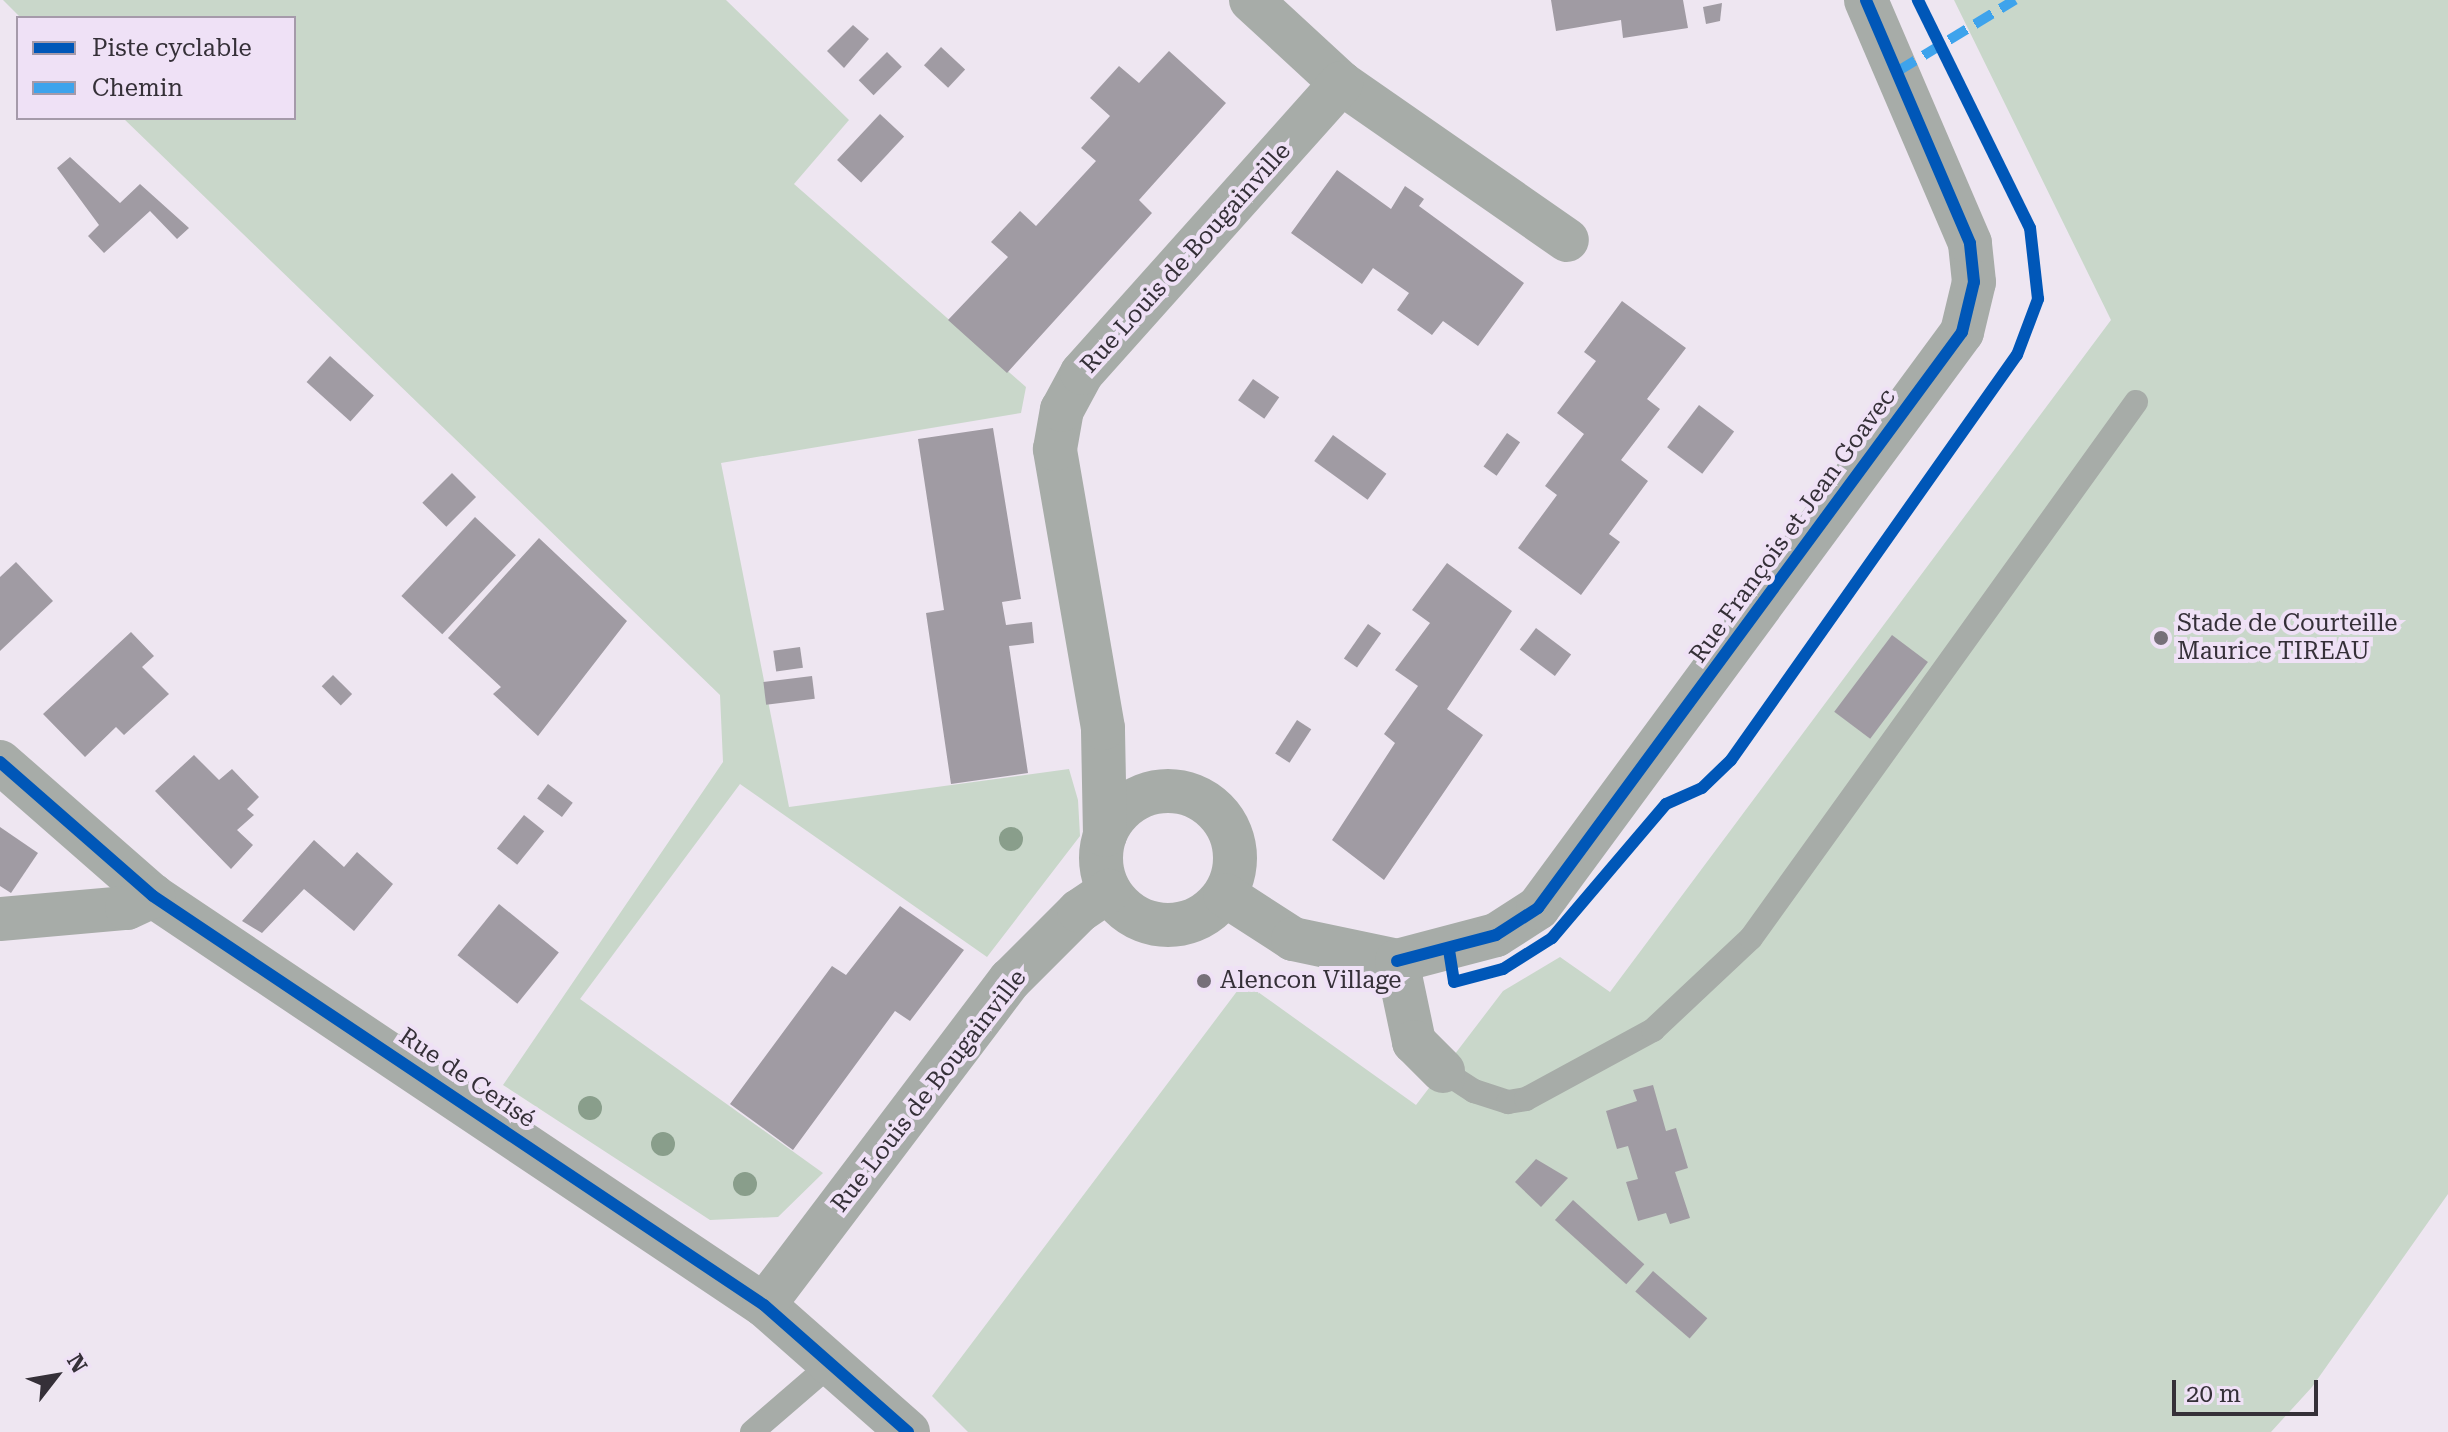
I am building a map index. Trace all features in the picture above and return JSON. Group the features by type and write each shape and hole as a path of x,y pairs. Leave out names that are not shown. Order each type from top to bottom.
{"street":[{"path":"1251,0 1341,83 1567,240"},
{"name":"Rue François et Jean Goavec","path":"1397,961 1496,935 1538,908 1962,332 1974,282 1970,243 1866,0"},
{"name":"Rue Louis de Bougainville","path":"1105,835 1103,728 1055,449 1062,410 1082,373 1341,83"},
{"path":"1103,728 1162,791"},
{"name":"Rue de Cerisé","path":"0,762 153,896 764,1305 833,1362 908,1432"},
{"path":"1162,791 1187,794 1226,824 1235,848 1225,895 1185,924 1156,925 1129,913 1109,891 1101,863 1105,835 1118,813 1162,791"},
{"name":"Rue Louis de Bougainville","path":"764,1305 1010,980 1079,911 1109,891"},
{"path":"1225,895 1293,939 1397,961 1414,1042 1443,1071"},
{"path":"0,919 127,908 153,896"}],"lane":[{"path":"1443,1071 1474,1091 1508,1102 1526,1099 1653,1030 1751,938 2136,402"},
{"path":"752,1432 833,1362"}],"green space":[{"path":"3,0 726,0 849,120 794,184 1026,387 1021,413 721,463 789,807 1069,769 1078,800 1080,836 987,957 740,784 580,999 823,1173 778,1217 710,1220 503,1085 723,762 720,695 125,120 296,120 296,16 19,16"},
{"name":"Stade de Courteille Maurice TIREAU","path":"1954,0 2448,0 2448,1194 2312,1387 2271,1432 968,1432 932,1396 1244,982 1416,1105 1503,991 1560,957 1610,992 2111,320"}],"building":[{"path":"1551,0 1683,0 1688,28 1623,38 1621,20 1556,31"},
{"path":"1722,3 1720,21 1706,24 1703,7"},
{"path":"853,25 869,39 844,68 827,51"},
{"path":"941,47 965,70 948,88 924,65"},
{"path":"1169,51 1226,103 1139,200 1152,213 1007,373 948,320 1008,257 991,242 1020,211 1036,226 1096,161 1081,148 1110,116 1090,98 1119,66 1139,83"},
{"path":"887,52 902,67 874,95 859,80"},
{"path":"880,114 904,137 861,183 837,160"},
{"path":"70,157 120,203 140,184 189,228 177,239 150,211 104,253 88,236 99,225 57,168"},
{"path":"1337,170 1391,209 1405,186 1424,199 1419,206 1524,283 1478,346 1443,321 1432,335 1397,310 1409,293 1373,268 1362,284 1291,233"},
{"path":"1622,301 1686,348 1647,399 1660,409 1621,460 1648,481 1609,534 1620,542 1581,595 1518,548 1557,495 1545,486 1584,434 1557,413 1596,361 1584,352"},
{"path":"330,356 374,395 350,421 307,382"},
{"path":"1253,379 1279,397 1264,419 1238,400"},
{"path":"1699,405 1734,431 1702,474 1667,447"},
{"path":"993,428 1021,599 1002,602 1006,625 1032,622 1034,643 1009,646 1028,773 951,784 926,613 944,610 918,439"},
{"path":"1507,433 1520,442 1497,476 1483,467"},
{"path":"1333,435 1386,474 1368,500 1314,461"},
{"path":"452,473 476,497 446,527 422,503"},
{"path":"475,517 516,555 442,634 401,596"},
{"path":"539,538 627,621 538,736 493,694 501,687 448,638"},
{"path":"16,562 53,601 0,651 0,577"},
{"path":"1447,563 1512,611 1447,709 1483,735 1384,880 1332,840 1395,743 1384,734 1418,686 1395,670 1430,623 1412,610"},
{"path":"1368,624 1381,633 1357,668 1344,658"},
{"path":"1536,628 1571,654 1555,676 1520,650"},
{"path":"131,632 154,656 142,667 169,694 124,735 116,727 85,757 43,714"},
{"path":"1892,635 1928,662 1870,739 1834,712"},
{"path":"800,647 803,668 776,672 773,651"},
{"path":"333,675 352,694 341,705 322,686"},
{"path":"812,676 815,699 766,705 763,682"},
{"path":"1297,720 1311,729 1289,763 1275,754"},
{"path":"194,755 219,780 232,769 259,797 247,809 254,815 237,830 253,845 231,869 155,791"},
{"path":"548,784 573,803 562,817 537,798"},
{"path":"524,815 544,831 517,865 497,848"},
{"path":"0,827 38,853 11,893 0,886"},
{"path":"314,840 344,867 357,852 393,884 354,931 304,889 262,933 242,921"},
{"path":"499,904 559,952 517,1004 457,955"},
{"path":"900,906 964,950 910,1021 895,1011 793,1150 730,1104 832,966 846,975"},
{"path":"1653,1085 1666,1131 1676,1128 1688,1168 1675,1172 1690,1218 1670,1224 1666,1213 1638,1221 1626,1182 1638,1179 1628,1146 1617,1149 1606,1111 1637,1101 1633,1090"},
{"path":"1536,1159 1568,1178 1541,1207 1515,1182"},
{"path":"1573,1200 1644,1264 1626,1284 1555,1220"},
{"path":"1653,1271 1707,1318 1690,1339 1635,1291"}],"marked path":[{"path":"1898,71 2015,0"}],"cycle path":[{"path":"1397,961 1496,935 1538,908 1962,332 1974,282 1970,243 1866,0"},
{"path":"1449,950 1454,982 1503,969 1552,938 1666,804 1702,788 1731,760 2017,355 2038,299 2030,228 1918,0"},
{"path":"0,762 153,896 764,1305 908,1432"}],"place":[{"name":"Stade de Courteille Maurice TIREAU","path":"2161,638"},
{"name":"Alencon Village","path":"1204,981"}]}
